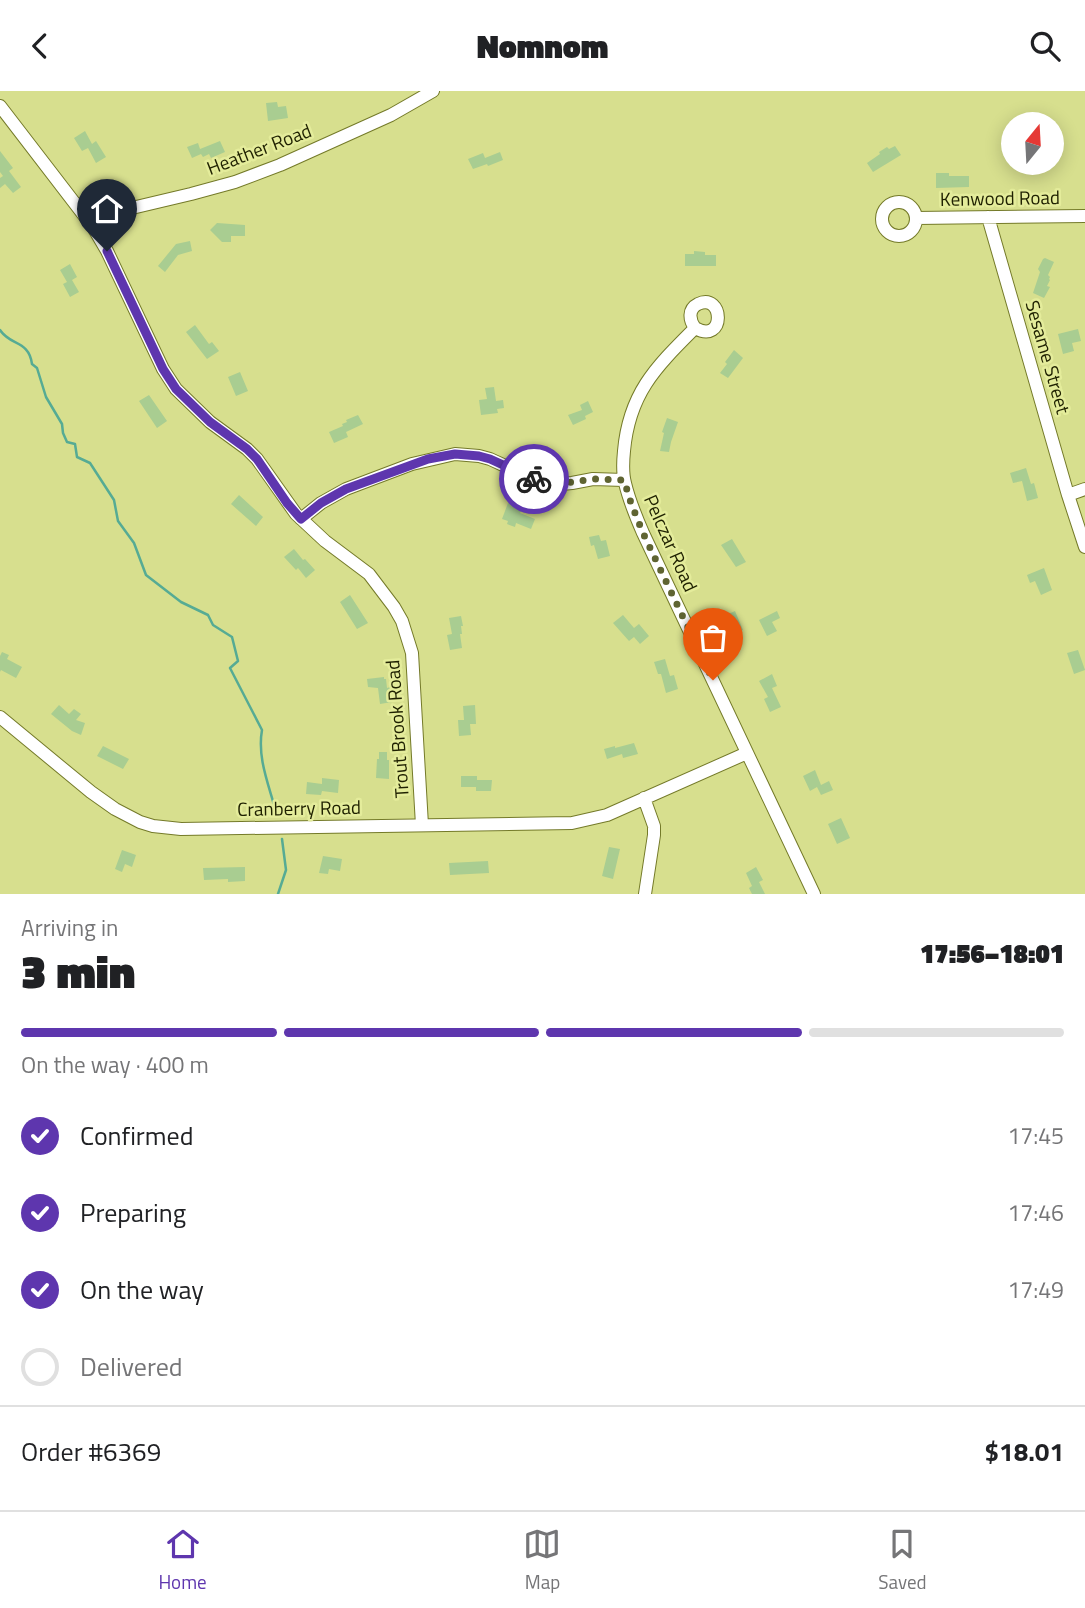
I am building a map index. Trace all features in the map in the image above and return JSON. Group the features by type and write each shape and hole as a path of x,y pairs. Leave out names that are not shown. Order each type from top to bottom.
{"street":[{"name":"Heather Road","path":"93,227 115,212 235,182 280,165 391,115 433,91"},
{"name":"Trout Brook Road","path":"0,106 93,227 163,369 176,389 210,422 257,459 301,519 369,574 402,621 414,669 422,825"},
{"name":"Kenwood Road","path":"916,218 1085,216"},
{"name":"Sesame Street","path":"988,217 1085,547"},
{"name":"Pelczar Road","path":"695,328 658,365 642,387 629,420 625,442 624,480 643,533 814,894"},
{"path":"301,519 321,503 346,489 428,459 455,454 490,459 551,485 593,479 624,480"},
{"path":"1068,495 1085,489"},
{"name":"Cranberry Road","path":"0,717 102,801 127,816 153,826 195,829 572,823 607,815 747,753"},
{"path":"644,798 654,826 645,894"}],"building":[{"path":"277,102 278,107 286,106 288,118 268,121 266,103"},
{"path":"85,131 92,144 96,141 106,157 96,163 88,148 82,151 74,138"},
{"path":"220,141 225,152 211,158 209,154 203,157 201,154 192,158 187,147 198,143 200,149"},
{"path":"895,146 901,155 873,172 867,163 887,147 889,149"},
{"path":"0,151 13,168 9,171 21,187 13,193 5,184 0,188 0,178 3,176 0,172"},
{"path":"500,152 503,160 488,166 487,164 473,169 468,159 483,153 485,158"},
{"path":"936,173 969,176 969,187 936,188"},
{"path":"217,223 245,225 245,236 231,236 231,242 222,242 210,230"},
{"path":"190,241 192,251 178,255 165,272 158,266 176,244"},
{"path":"694,251 716,255 716,266 685,266 685,254 694,254"},
{"path":"1045,258 1054,262 1048,275 1050,280 1047,286 1050,287 1044,298 1033,293 1040,272 1038,269"},
{"path":"70,264 77,277 72,280 79,292 70,297 63,284 67,282 60,270"},
{"path":"195,325 209,344 212,342 219,351 207,359 186,332"},
{"path":"1078,329 1081,341 1072,343 1074,351 1063,354 1058,334"},
{"path":"734,350 743,358 728,378 720,373"},
{"path":"240,372 248,391 236,396 228,377"},
{"path":"494,387 496,401 503,400 504,408 497,409 498,413 481,415 479,400 487,399 485,388"},
{"path":"149,395 167,421 157,428 139,401"},
{"path":"588,401 593,412 573,425 568,415 582,410 580,405"},
{"path":"358,415 363,424 346,432 348,437 334,443 329,432"},
{"path":"667,418 678,422 669,452 660,451"},
{"path":"1026,468 1038,498 1027,501 1022,481 1013,483 1010,473"},
{"path":"239,495 263,517 256,526 231,504"},
{"path":"508,503 522,509 520,513 535,519 531,529 516,523 515,527 502,519"},
{"path":"599,535 601,541 606,540 610,556 598,559 589,537"},
{"path":"732,539 746,562 736,567 721,545"},
{"path":"294,549 315,570 306,578 284,557"},
{"path":"1044,568 1052,590 1041,595 1035,581 1030,583 1027,575"},
{"path":"350,595 368,623 357,629 340,602"},
{"path":"735,611 743,630 731,635 724,616"},
{"path":"777,611 780,618 772,622 777,631 767,636 759,620"},
{"path":"623,615 634,628 639,624 649,636 640,644 634,637 629,641 613,623"},
{"path":"461,616 462,648 450,650 447,635 452,634 449,618"},
{"path":"1078,650 1085,670 1074,674 1067,653"},
{"path":"2,652 9,655 7,659 22,667 16,678 1,670 0,672"},
{"path":"665,659 670,676 674,675 678,689 666,693 661,674 658,674 654,662"},
{"path":"772,674 777,686 772,688 781,707 770,712 764,699 768,697 759,681"},
{"path":"384,677 387,688 390,687 392,702 380,704 378,688 368,687 367,679"},
{"path":"59,705 69,714 74,709 81,714 76,720 85,723 81,735 51,714"},
{"path":"475,705 476,724 470,724 471,735 459,736 458,720 464,720 463,706"},
{"path":"634,743 638,754 623,758 622,754 607,759 604,749"},
{"path":"103,746 129,759 123,769 97,756"},
{"path":"379,752 387,752 389,779 376,778"},
{"path":"815,770 821,785 829,781 833,790 821,795 817,787 810,791 803,776"},
{"path":"461,776 492,780 491,791 461,787"},
{"path":"322,778 339,780 338,793 322,791 321,795 306,794 307,782 322,784"},
{"path":"841,818 850,838 837,844 828,824"},
{"path":"609,847 620,849 613,879 602,876"},
{"path":"122,850 136,855 132,867 125,864 122,872 115,869"},
{"path":"323,856 342,859 340,871 329,869 328,874 319,873"},
{"path":"488,861 489,873 450,875 449,863"},
{"path":"245,867 245,881 204,880 203,868"},
{"path":"756,867 763,880 759,882 765,894 752,894 749,888 752,886 746,873"}],"waterway":[{"path":"0,330 23,347 30,356 32,364 37,368 46,397 62,424 67,442 75,444 77,457 90,463 114,500 118,521 134,543 146,575 181,602 208,615 213,625 232,637 238,661 230,668 262,730 262,761 276,812"},
{"path":"278,894 286,870 282,839"}],"way so far":[{"path":"534,479 551,485 593,479 624,480 643,533 713,680"}],"route":[{"path":"107,251 163,369 176,389 210,422 257,459 301,519 321,503 346,489 412,464 455,454 490,459 534,479"}]}
